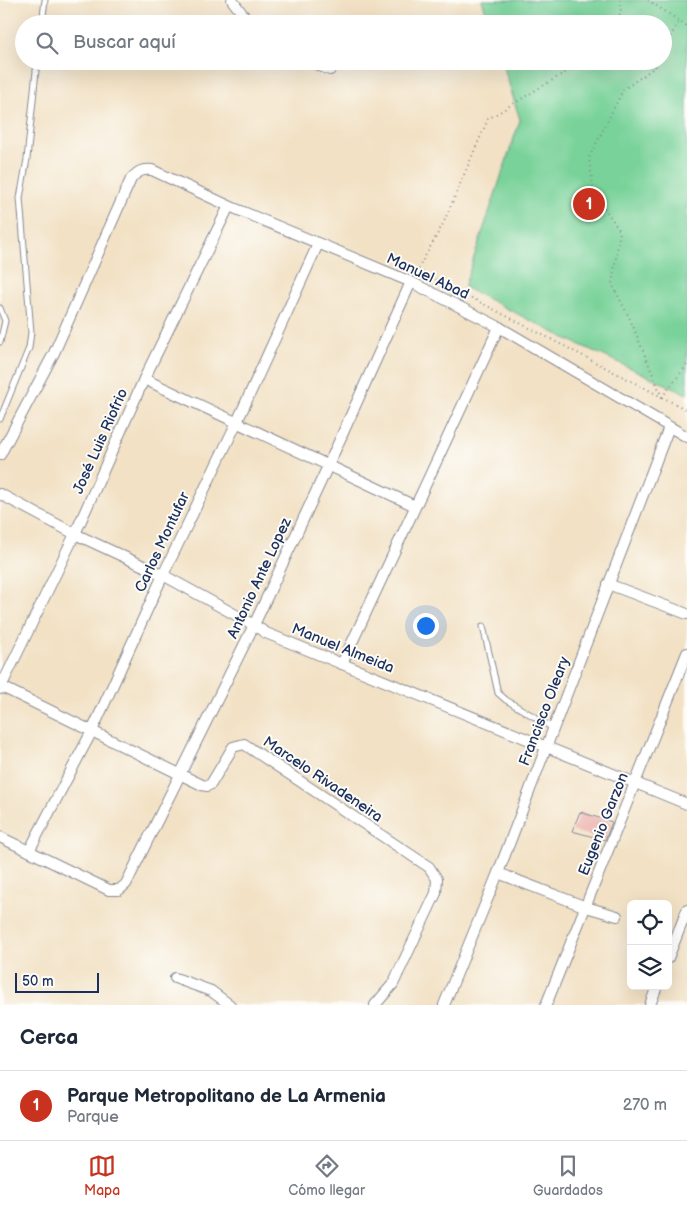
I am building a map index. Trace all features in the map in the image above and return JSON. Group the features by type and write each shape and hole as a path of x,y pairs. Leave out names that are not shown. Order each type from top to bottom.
{"street":[{"path":"232,0 243,15"},
{"name":"Manuel Abad","path":"0,455 54,352 131,179 137,171 144,169 152,170 229,206 411,282 499,328 687,437"},
{"name":"José Luis Riofrio","path":"0,687 75,534 144,379 229,206"},
{"name":"Carlos Montufar","path":"29,851 92,731 318,244"},
{"name":"Antonio Ante Lopez","path":"29,851 109,890 119,890 126,884 254,624 411,282"},
{"path":"342,664 499,328"},
{"path":"144,379 415,506"},
{"name":"Francisco Oleary","path":"444,1005 498,873 669,427"},
{"name":"Manuel Almeida","path":"0,494 75,534 163,575 254,624 266,633 687,804"},
{"path":"608,584 687,614"},
{"name":"Eugenio Garzon","path":"546,1005 687,653"},
{"name":"Marcelo Rivadeneira","path":"0,687 202,785 212,784 233,747 244,744 429,867 437,879 436,893 393,984 375,1005"},
{"path":"0,837 29,851"},
{"path":"498,873 586,907 617,916"},
{"path":"672,948 687,910"},
{"path":"175,978 211,991 230,1005"},
{"path":"650,1005 656,990"}],"lane":[{"path":"43,15 45,0"},
{"path":"0,419 29,348 31,332 20,198 27,159 36,70"},
{"path":"0,308 5,321 0,342"},
{"path":"483,626 498,693 506,700 554,728"}],"path":[{"path":"620,0 620,15"},
{"path":"648,0 671,15"},
{"path":"672,16 687,26"},
{"path":"672,35 680,21"},
{"path":"411,282 443,224 488,120 569,70"},
{"path":"649,70 623,90 589,158 594,193 620,231 612,284 630,319 662,397"},
{"path":"418,270 687,410"},
{"path":"662,397 687,365"}],"green space":[{"path":"482,0 687,0 687,394 567,339 464,287 520,120 505,70 672,70 672,15 487,15"}],"building":[{"path":"580,812 612,822 605,840 572,831"}],"place":[{"name":"Parque Metropolitano de La Armenia","path":"589,204"}]}
